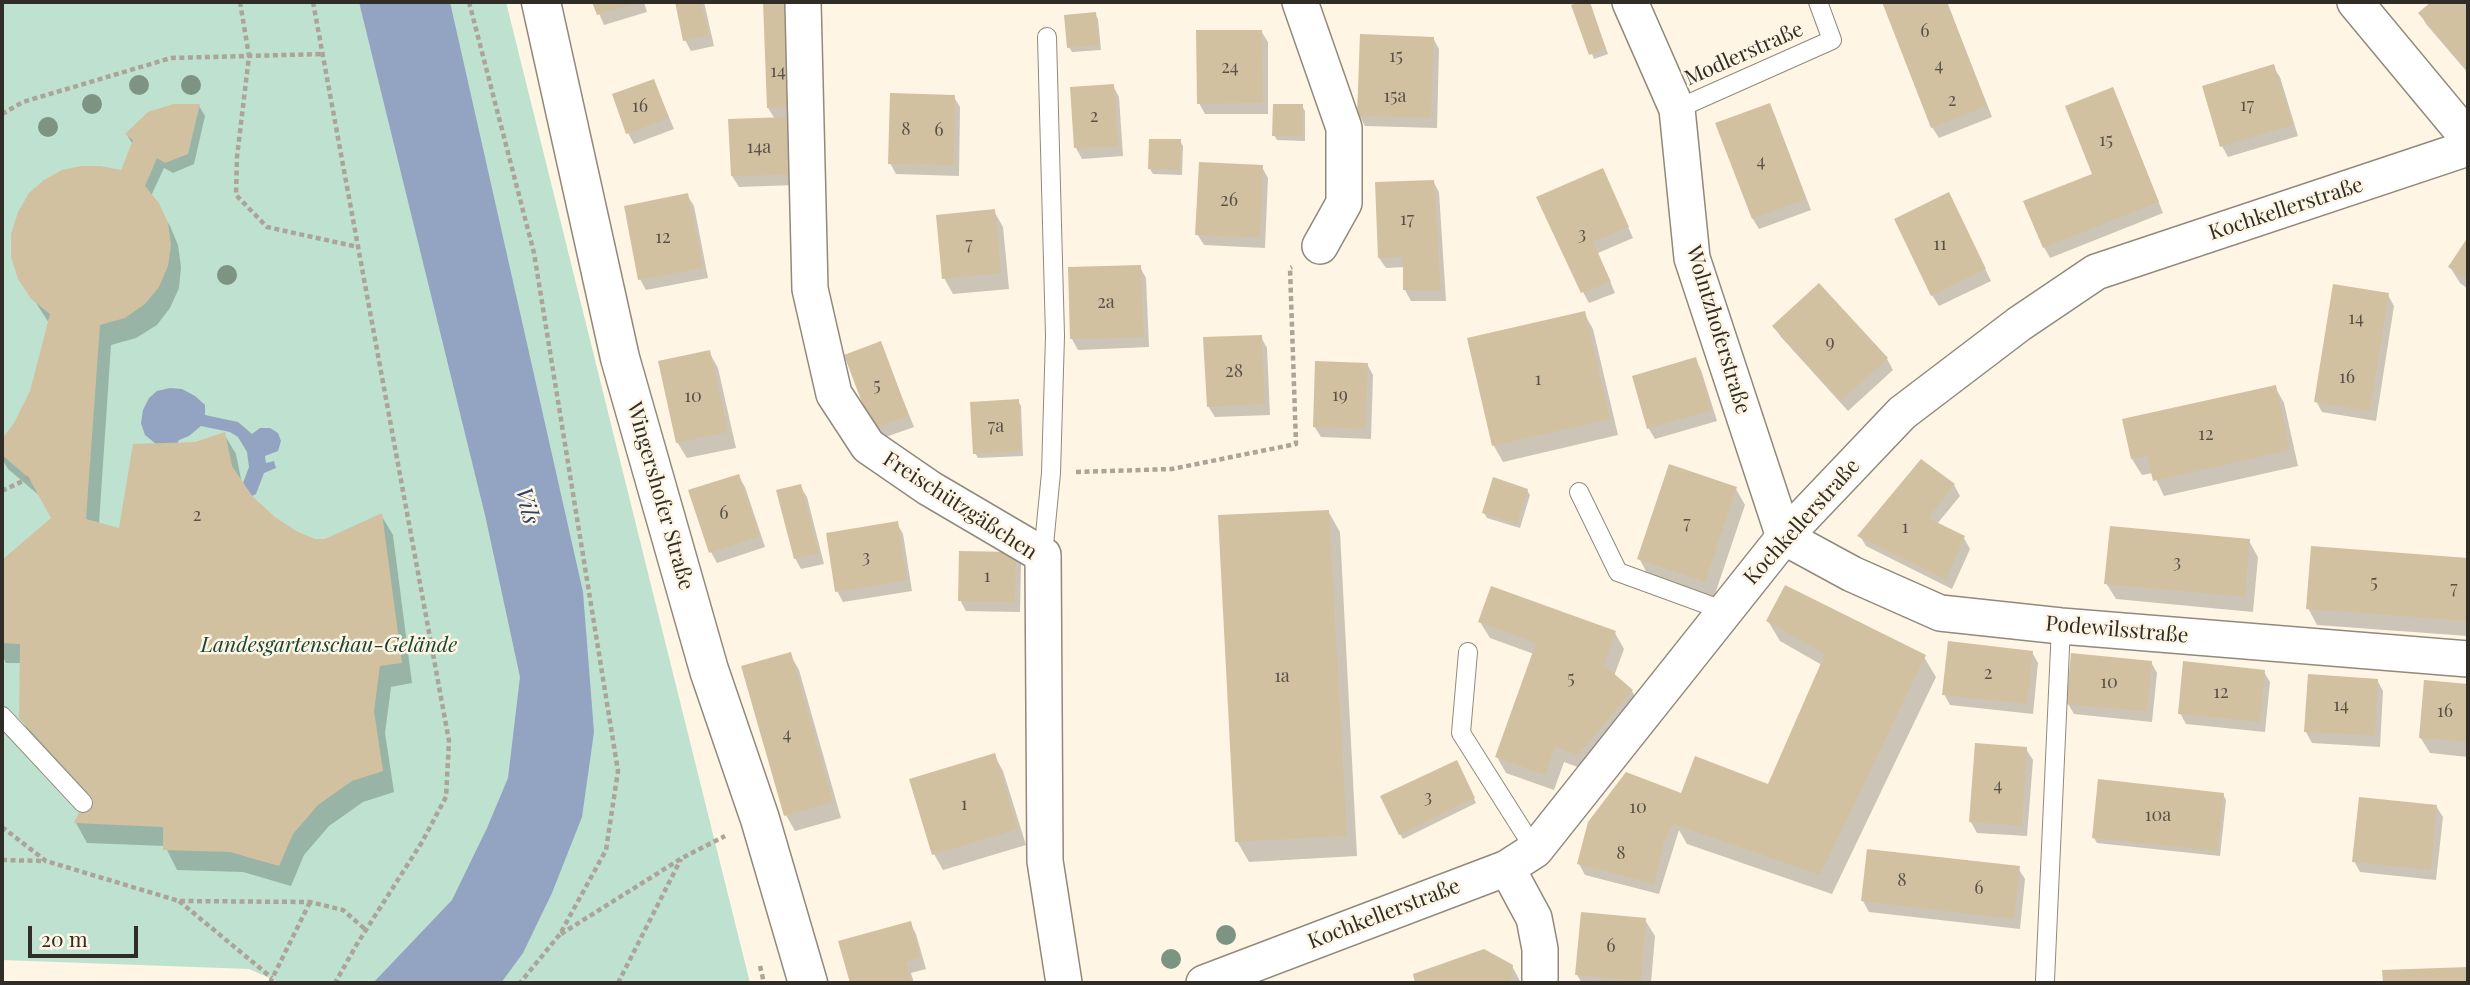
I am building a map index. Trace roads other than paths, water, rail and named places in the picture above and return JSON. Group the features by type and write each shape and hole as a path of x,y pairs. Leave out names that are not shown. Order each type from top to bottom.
{"street":[{"name":"Wingershofer Straße","path":"541,2 620,358 709,670 760,818 808,983"},
{"name":"Freischützgäßchen","path":"803,2 810,289 834,394 868,446 929,488 1043,555 1045,861 1064,983"},
{"path":"1300,2 1344,128 1344,203 1320,246"},
{"name":"Wolntzhoferstraße","path":"1630,2 1676,109 1692,258 1784,537"},
{"path":"2355,2 2468,138"},
{"name":"Kochkellerstraße","path":"1204,983 1521,859 1784,537 1902,413 2019,324 2096,272 2468,148"},
{"name":"Podewilsstraße","path":"1784,537 1852,574 1940,613 2061,626 2468,659"},
{"path":"1521,859 1540,949 1540,983"}],"lane":[{"name":"Modlerstraße","path":"1676,109 1832,40 1818,2"},
{"path":"1043,555 1051,473 1055,336 1046,37"},
{"path":"1579,492 1618,572 1725,611"},
{"path":"2045,980 2061,626"},
{"path":"1468,652 1461,733 1521,859"},
{"path":"2,716 83,803"}],"water":[{"name":"Vils","path":"359,2 450,2 583,592 594,732 582,817 552,893 523,953 501,983 373,983 452,900 487,828 508,778 520,677 485,515"},
{"path":"182,389 195,396 205,405 205,415 238,422 252,434 260,428 270,428 278,433 281,441 278,451 265,456 266,463 274,461 276,468 264,473 256,494 252,496 243,483 249,467 247,452 238,437 230,432 201,426 177,444 156,444 145,435 141,423 149,398 157,391"}],"park label":[{"name":"Landesgartenschau-Gelände","path":"329,645"}]}
